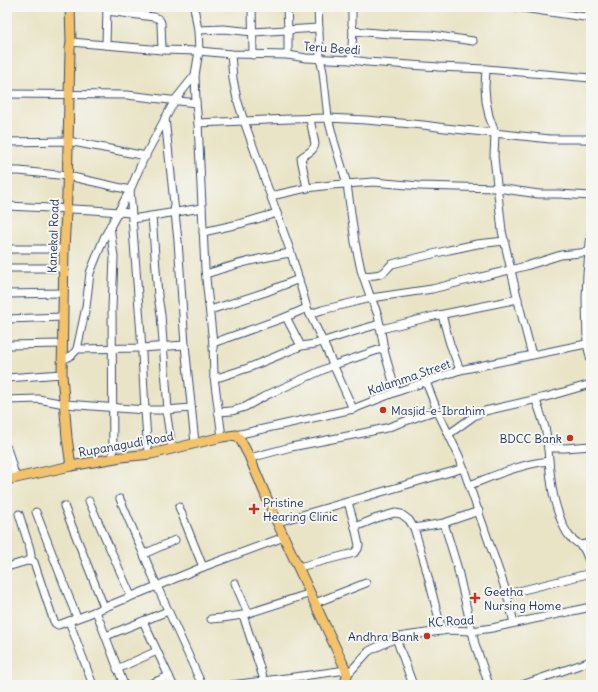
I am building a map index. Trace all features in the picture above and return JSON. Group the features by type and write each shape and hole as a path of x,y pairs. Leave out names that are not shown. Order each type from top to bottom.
{"main road":[{"name":"Kanekal Road","path":"70,7 71,42 68,176 64,249 62,344 62,374 70,466"},
{"name":"Rupanagudi Road","path":"11,479 113,458 148,454 236,435"},
{"path":"236,435 244,446 284,537 347,672 345,685"}],"street":[{"path":"194,7 198,30 199,51 195,75 203,232 213,343 214,377 222,437"},
{"path":"252,7 253,55"},
{"path":"287,7 288,56"},
{"path":"318,7 320,58 328,118 347,184 355,242 363,276 378,315 387,363 396,392"},
{"path":"351,60 353,31 352,7"},
{"path":"516,7 591,18"},
{"path":"106,45 107,9 158,18 161,24 162,50"},
{"path":"198,30 224,29 252,32 319,28"},
{"path":"353,31 431,35 473,40"},
{"name":"Teru Beedi","path":"71,42 162,50 288,56 486,69 591,78"},
{"path":"232,54 233,79 237,99 291,253 308,311 353,409"},
{"path":"486,69 486,101 494,133 494,157 502,231 532,355"},
{"path":"63,360 77,349 86,307 90,272 110,225 130,190 175,100 195,75"},
{"path":"7,94 128,95 196,103"},
{"path":"165,118 178,240 185,345 195,443"},
{"path":"198,123 328,118 550,138 591,139"},
{"path":"308,188 301,158 315,147 310,119"},
{"path":"7,142 68,141 146,156"},
{"path":"7,171 68,176 130,190"},
{"path":"271,196 308,188 374,182 419,186 497,188 539,194 591,196"},
{"path":"130,190 148,454"},
{"path":"7,206 117,212 132,216 152,216 202,208"},
{"path":"203,232 243,223 277,213"},
{"path":"152,216 158,296 161,315 167,410 172,449"},
{"path":"110,225 114,257 112,348 113,458"},
{"path":"591,233 589,287 589,343 591,361"},
{"path":"363,276 381,274 392,264 477,244 505,241"},
{"path":"7,249 64,249"},
{"path":"206,274 239,264 280,254 291,253"},
{"path":"213,343 286,317 308,311 322,310 371,298 432,289 526,266 561,255 590,255"},
{"path":"7,268 64,268"},
{"path":"210,310 266,292 299,279"},
{"path":"7,294 63,293"},
{"path":"214,377 220,377 248,368 301,346 323,342 362,328 380,327 518,299"},
{"path":"442,315 450,344 460,370"},
{"path":"7,319 63,317"},
{"path":"286,317 301,346"},
{"name":"Kalamma Street","path":"236,435 353,409 396,392 460,370 589,343"},
{"path":"7,345 62,344"},
{"path":"77,349 141,348 185,345"},
{"path":"218,412 232,411 245,407 269,394 334,365 384,348"},
{"path":"7,378 62,374"},
{"path":"426,382 437,410 460,456 507,594 514,623"},
{"path":"449,434 474,416 485,411 536,400 591,384"},
{"path":"7,400 38,399 65,404 145,410 191,408"},
{"path":"536,400 545,430 551,481 558,514 564,529 584,550 591,566"},
{"path":"249,457 291,447 363,434 386,428 437,410"},
{"path":"548,448 591,446"},
{"path":"7,448 11,479"},
{"path":"470,485 504,471 549,461"},
{"path":"278,522 464,468"},
{"path":"120,499 168,611 202,685"},
{"path":"89,501 132,596"},
{"path":"298,567 354,553 358,549 359,545 355,526 348,502"},
{"path":"64,506 104,607"},
{"path":"179,507 204,567"},
{"path":"414,528 444,523 479,511"},
{"path":"36,512 77,618"},
{"path":"20,514 30,549 31,561"},
{"path":"355,526 377,518 395,514 401,514 409,520 414,528 442,631"},
{"path":"444,523 457,566 475,644 489,685"},
{"path":"7,567 31,561 34,562 55,623 58,625 284,537"},
{"path":"144,554 175,540"},
{"path":"580,545 591,543"},
{"path":"507,594 591,573"},
{"path":"235,583 264,680"},
{"path":"315,603 366,583"},
{"path":"211,619 245,614 311,593"},
{"name":"KC Road","path":"347,672 369,651 396,638 448,630 472,631 492,628 591,607"},
{"path":"96,611 124,685"},
{"path":"106,636 168,611"},
{"path":"69,621 93,685"},
{"path":"143,621 173,685"},
{"path":"396,638 413,685"},
{"path":"117,669 157,652"},
{"path":"522,685 591,661"},
{"path":"231,685 264,680 347,672"},
{"path":"148,685 168,676"}],"place":[{"name":"Masjid-e-Ibrahim","path":"383,410"},
{"name":"BDCC Bank","path":"570,438"},
{"name":"Pristine Hearing Clinic","path":"254,509"},
{"name":"Geetha Nursing Home","path":"475,598"},
{"name":"Andhra Bank","path":"427,636"}]}
